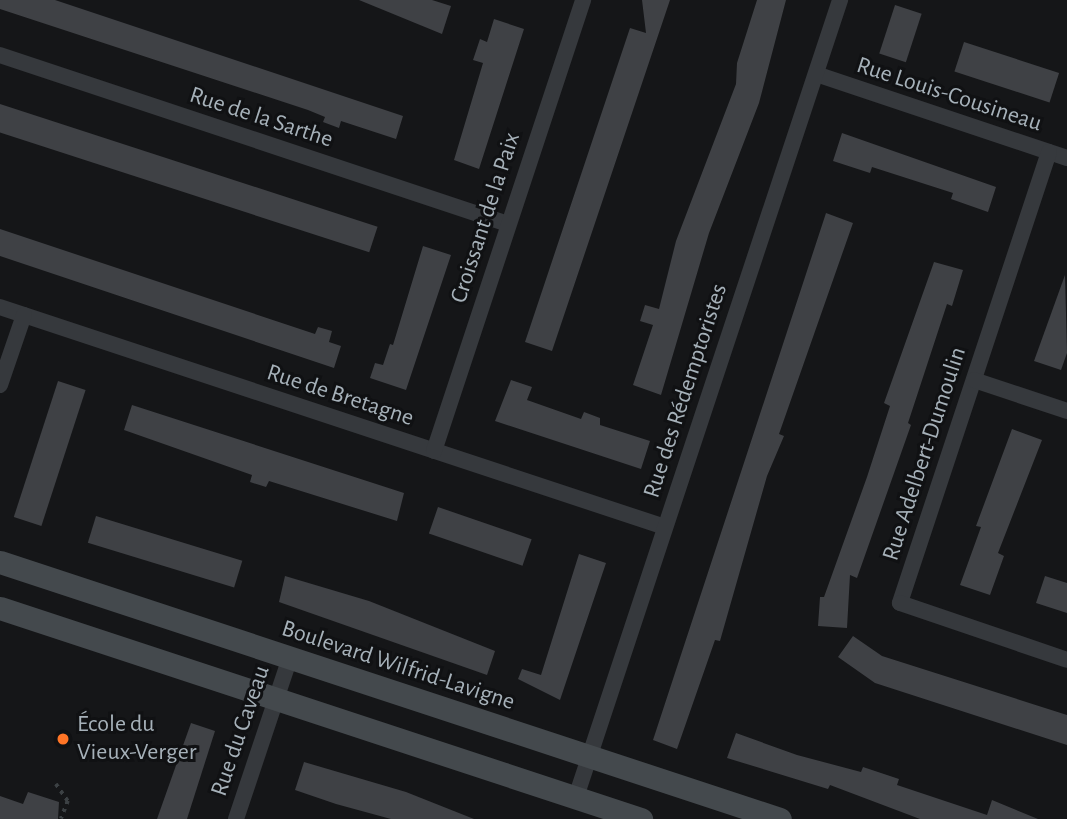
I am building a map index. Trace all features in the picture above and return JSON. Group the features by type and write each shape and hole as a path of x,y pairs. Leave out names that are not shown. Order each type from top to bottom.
{"main road":[{"name":"Boulevard Wilfrid-Lavigne","path":"0,562 780,819"},
{"path":"0,608 641,819"}],"street":[{"name":"Croissant de la Paix","path":"434,451 583,0"},
{"name":"Rue des Rédemptoristes","path":"576,797 840,0"},
{"name":"Rue de la Sarthe","path":"0,55 508,224"},
{"name":"Rue Louis-Cousineau","path":"816,74 1067,158"},
{"name":"Rue Adelbert-Dumoulin","path":"1049,152 900,603 1067,660"},
{"name":"Rue de Bretagne","path":"0,307 665,527"},
{"path":"0,385 24,316"},
{"path":"974,380 1067,411"},
{"name":"Rue du Caveau","path":"236,819 290,658"}],"path":[{"path":"56,784 68,801 61,819"}],"building":[{"path":"0,0 55,0 403,116 396,139 341,121 339,128 323,122 325,117 308,110 0,9"},
{"path":"359,0 432,0 451,6 442,34"},
{"path":"642,0 670,0 552,351 525,342 630,28 646,33"},
{"path":"757,0 786,0 759,103 709,233 661,395 633,385 653,325 640,321 645,305 659,309 676,241 736,84 737,63"},
{"path":"895,5 922,14 906,62 879,54"},
{"path":"494,19 524,29 479,169 454,160 483,63 473,60 480,39 487,42"},
{"path":"964,42 1059,73 1050,102 954,71"},
{"path":"0,104 378,227 369,252 0,132"},
{"path":"842,133 996,187 988,212 951,199 953,193 872,167 870,173 833,161"},
{"path":"826,213 853,223 779,434 784,436 767,476 720,641 715,640 677,749 653,740"},
{"path":"0,229 315,334 318,327 332,331 329,342 341,346 334,368 0,256"},
{"path":"423,246 451,255 406,390 370,378 375,363 383,365 390,344 393,345"},
{"path":"934,262 963,270 952,306 947,304 908,423 911,425 857,578 850,575 847,628 818,626 820,597 824,597 867,477 890,406 884,403"},
{"path":"1065,275 1067,353 1061,370 1034,361"},
{"path":"511,380 532,387 527,400 581,419 584,412 600,418 600,425 650,441 641,469 495,421"},
{"path":"58,381 86,390 41,526 14,517"},
{"path":"132,405 404,493 397,521 269,481 266,487 250,482 252,475 124,430"},
{"path":"1012,429 1042,440 998,553 1004,556 990,595 960,585 981,527 976,526"},
{"path":"438,507 532,539 522,566 429,533"},
{"path":"96,516 242,561 234,588 88,543"},
{"path":"579,554 606,563 560,700 518,679 522,669 541,675"},
{"path":"285,576 369,601 495,651 487,675 279,602"},
{"path":"1045,576 1067,583 1067,613 1036,603"},
{"path":"853,636 882,656 1067,715 1067,745 875,683 838,657"},
{"path":"191,723 215,731 187,819 157,819"},
{"path":"736,733 797,755 861,772 863,767 899,779 897,785 987,815 992,800 1038,819 920,819 830,785 828,789 727,758"},
{"path":"304,762 406,792 474,819 391,819 336,804 295,790"},
{"path":"28,792 59,802 58,819 0,819 0,796 23,804"}],"place":[{"name":"École du Vieux-Verger","path":"63,739"}]}
